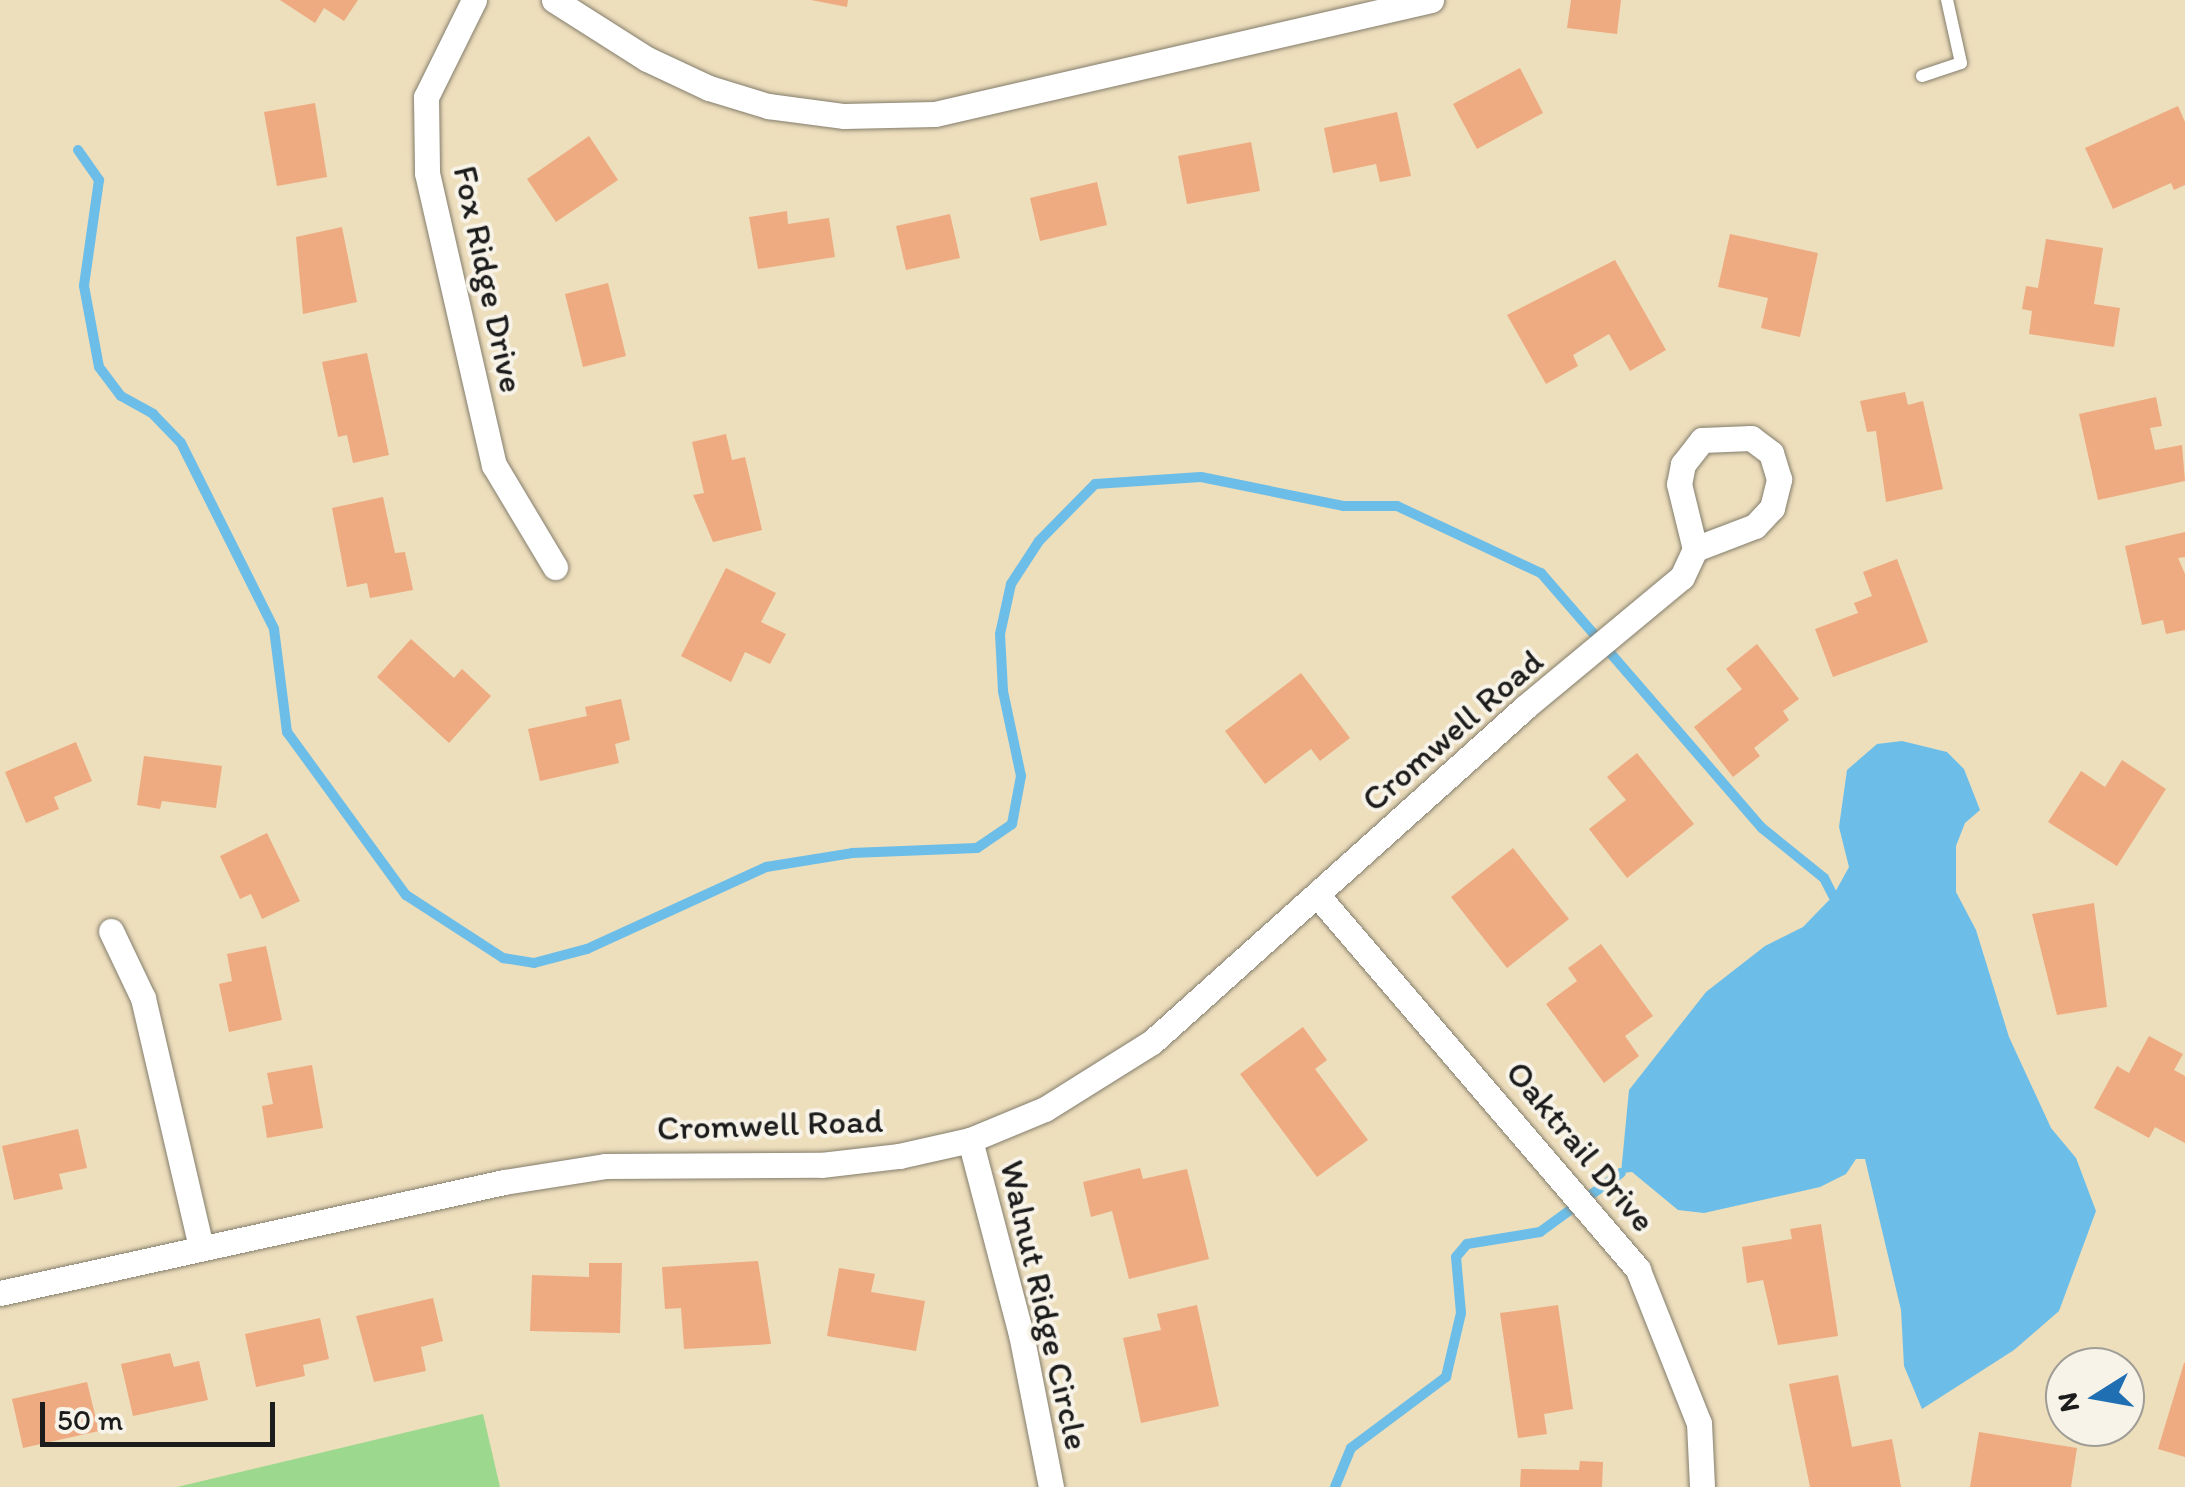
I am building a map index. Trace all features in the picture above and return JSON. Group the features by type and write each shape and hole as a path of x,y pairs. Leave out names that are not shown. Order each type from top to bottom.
{"street":[{"name":"Fox Ridge Drive","path":"474,0 426,97 427,173 494,465 554,567"},
{"path":"554,0 647,59 708,88 768,106 844,116 935,114 1431,0"},
{"path":"1733,434 1751,438 1770,454 1779,479 1772,508 1755,526 1696,549 1679,484 1683,464 1702,440 1733,434"},
{"name":"Cromwell Road","path":"0,1293 202,1247 605,1166 820,1165 970,1140 1101,1077 1152,1042 1524,708 1682,577 1696,549"},
{"name":"Oaktrail Drive","path":"1318,896 1638,1270 1698,1423 1702,1487"},
{"path":"111,931 143,998 202,1247"},
{"name":"Walnut Ridge Circle","path":"970,1140 1021,1334 1051,1487"}],"lane":[{"path":"1922,76 1961,63 1947,0"}],"green space":[{"path":"483,1414 500,1487 177,1487"}],"water":[{"path":"1902,741 1947,752 1964,769 1980,810 1965,823 1956,846 1956,892 1976,930 2009,1037 2051,1128 2076,1158 2096,1211 2059,1311 2014,1350 1922,1409 1904,1366 1901,1310 1865,1159 1856,1159 1846,1174 1820,1187 1704,1213 1678,1210 1632,1172 1621,1173 1629,1090 1706,992 1765,946 1803,927 1833,896 1849,867 1839,827 1847,770 1877,744"}],"building":[{"path":"280,0 358,0 344,21 324,8 315,23"},
{"path":"811,0 848,0 847,7"},
{"path":"1571,0 1621,0 1617,34 1567,28"},
{"path":"1520,68 1543,113 1477,149 1453,104"},
{"path":"315,103 327,177 277,186 264,112"},
{"path":"2178,106 2185,122 2185,185 2174,190 2171,183 2113,209 2085,148"},
{"path":"1397,112 1411,176 1380,182 1376,164 1333,173 1324,128"},
{"path":"589,136 618,180 556,222 527,179"},
{"path":"1251,142 1260,191 1187,204 1178,156"},
{"path":"1097,182 1107,225 1040,241 1030,198"},
{"path":"787,211 788,224 829,218 835,257 758,269 749,217"},
{"path":"950,214 960,258 906,270 896,226"},
{"path":"342,227 357,302 303,314 296,237"},
{"path":"1730,234 1818,253 1800,337 1761,328 1768,298 1718,287"},
{"path":"2046,239 2103,248 2094,304 2120,308 2114,347 2029,334 2032,311 2022,309 2026,286 2038,288"},
{"path":"1615,260 1666,350 1630,371 1609,334 1573,355 1578,366 1546,384 1507,315"},
{"path":"608,283 626,356 583,367 565,294"},
{"path":"367,353 389,455 353,463 347,435 338,437 322,362"},
{"path":"1905,392 1908,405 1923,401 1943,489 1886,502 1876,431 1867,432 1860,401"},
{"path":"2156,397 2162,426 2150,428 2155,450 2182,445 2185,481 2098,500 2079,414"},
{"path":"726,434 732,460 745,457 762,530 713,542 693,495 704,493 692,442"},
{"path":"383,497 395,553 405,552 413,590 370,598 367,583 347,587 332,508"},
{"path":"2185,532 2185,557 2178,558 2185,574 2185,630 2166,634 2163,620 2142,625 2125,546"},
{"path":"1897,559 1928,642 1833,677 1815,629 1858,613 1854,603 1872,596 1863,572"},
{"path":"726,568 776,593 761,622 786,634 770,664 745,652 731,682 681,656"},
{"path":"411,639 454,678 462,669 491,696 449,743 377,677"},
{"path":"1757,644 1799,699 1783,711 1789,720 1754,748 1760,756 1733,777 1694,727 1742,689 1726,669"},
{"path":"1301,673 1350,738 1320,761 1311,749 1265,784 1225,731"},
{"path":"621,699 630,740 615,744 619,763 540,781 528,729 587,716 585,707"},
{"path":"76,742 92,781 54,797 59,809 26,823 5,772"},
{"path":"1637,753 1694,824 1627,878 1589,829 1626,800 1607,777"},
{"path":"144,756 222,766 216,808 162,801 160,809 137,805"},
{"path":"2122,760 2166,789 2117,866 2048,822 2081,771 2105,787"},
{"path":"267,833 300,901 262,919 251,894 240,899 220,856"},
{"path":"1513,848 1569,919 1507,968 1451,897"},
{"path":"2094,903 2107,1007 2057,1015 2032,914"},
{"path":"1601,944 1653,1016 1625,1036 1639,1056 1604,1083 1546,1004 1577,981 1568,968"},
{"path":"266,946 282,1020 229,1032 219,984 232,981 227,954"},
{"path":"1303,1027 1327,1060 1315,1069 1368,1140 1317,1177 1240,1074"},
{"path":"2149,1036 2183,1054 2174,1070 2185,1076 2185,1143 2155,1127 2149,1138 2094,1108 2117,1066 2129,1073"},
{"path":"312,1065 323,1128 267,1138 262,1106 273,1104 267,1073"},
{"path":"78,1129 87,1168 59,1174 63,1189 14,1200 2,1146"},
{"path":"1140,1168 1143,1179 1187,1169 1209,1259 1129,1279 1112,1211 1091,1217 1083,1182"},
{"path":"1821,1224 1838,1336 1778,1345 1763,1280 1747,1283 1742,1247 1792,1239 1790,1229"},
{"path":"758,1261 771,1344 684,1349 681,1308 665,1309 662,1267"},
{"path":"589,1263 622,1263 620,1333 530,1331 532,1275 589,1277"},
{"path":"839,1268 875,1274 871,1292 925,1301 916,1351 827,1336"},
{"path":"433,1298 443,1341 421,1347 426,1371 374,1382 356,1316"},
{"path":"1197,1305 1219,1406 1141,1423 1123,1338 1161,1330 1157,1314"},
{"path":"1558,1305 1573,1409 1544,1414 1547,1434 1518,1438 1500,1313"},
{"path":"320,1318 329,1359 303,1365 305,1376 256,1387 245,1334"},
{"path":"170,1353 174,1367 199,1361 208,1400 133,1416 121,1364"},
{"path":"2185,1363 2185,1457 2158,1449"},
{"path":"1838,1375 1852,1447 1892,1439 1901,1487 1810,1487 1789,1384"},
{"path":"87,1382 99,1431 23,1448 12,1399"},
{"path":"1979,1432 2045,1443 2045,1447 2077,1448 2071,1487 1970,1487"},
{"path":"1580,1461 1603,1462 1602,1487 1520,1487 1521,1469 1579,1470"}],"waterway":[{"path":"78,150 99,180 84,286 99,367 121,396 153,414 181,443 274,629 287,732 406,895 503,958 534,963 587,949 766,867 852,853 977,848 1012,824 1021,776 1003,691 1000,634 1011,584 1039,541 1095,484 1201,477 1343,506 1397,506 1541,573 1762,828 1824,878 1833,896"},
{"path":"1335,1487 1351,1448 1446,1377 1461,1313 1456,1257 1467,1244 1540,1232 1621,1173"}]}
